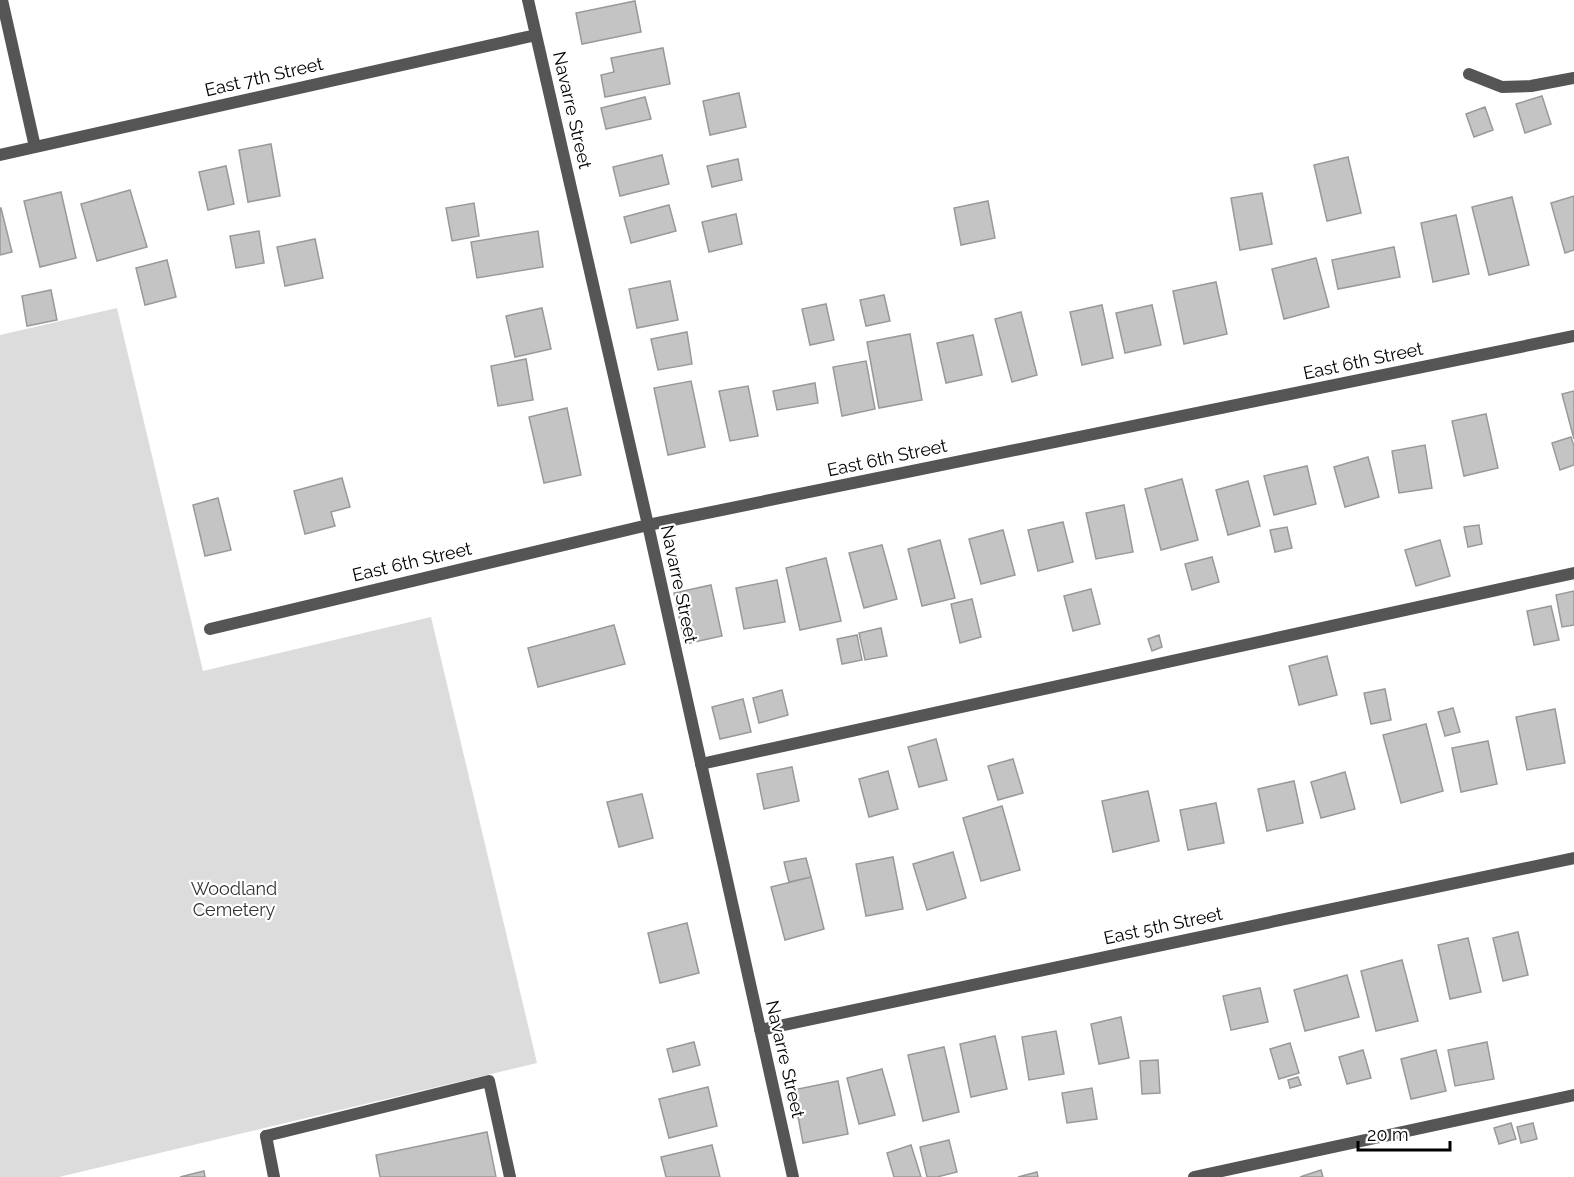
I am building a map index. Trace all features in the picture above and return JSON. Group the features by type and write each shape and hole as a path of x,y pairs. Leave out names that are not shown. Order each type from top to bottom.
{"street":[{"path":"2,0 35,147"},
{"name":"Navarre Street","path":"528,0 793,1177"},
{"name":"East 7th Street","path":"0,155 536,35"},
{"path":"1469,74 1502,87 1531,86 1574,78"},
{"name":"East 6th Street","path":"210,629 648,525 1574,336"},
{"path":"701,764 1574,573"},
{"name":"East 5th Street","path":"760,1030 1574,858"},
{"path":"274,1177 266,1136 489,1081 510,1177"},
{"path":"1194,1177 1574,1095"}],"green space":[{"name":"Woodland Cemetery","path":"117,308 203,671 431,617 537,1063 59,1177 0,1177 0,335"}],"building":[{"path":"635,1 641,32 582,44 576,13"},
{"path":"663,48 670,84 605,97 601,75 614,72 611,58"},
{"path":"739,93 746,127 710,135 703,101"},
{"path":"1542,96 1551,124 1525,133 1516,104"},
{"path":"645,97 651,119 606,129 601,108"},
{"path":"1485,107 1493,130 1474,137 1466,114"},
{"path":"271,144 280,196 248,202 239,150"},
{"path":"662,155 669,184 620,196 613,167"},
{"path":"1348,157 1361,213 1327,221 1314,165"},
{"path":"738,159 742,180 712,187 707,166"},
{"path":"226,166 234,204 208,210 199,172"},
{"path":"130,190 147,247 97,261 81,204"},
{"path":"61,192 76,258 40,267 24,201"},
{"path":"1262,193 1272,244 1240,250 1231,198"},
{"path":"1574,196 1574,250 1565,253 1551,203"},
{"path":"1512,197 1529,265 1489,275 1472,207"},
{"path":"988,201 995,238 961,245 954,208"},
{"path":"474,203 479,236 452,241 446,208"},
{"path":"669,205 676,231 631,243 624,217"},
{"path":"0,208 12,252 0,255"},
{"path":"736,214 742,244 709,252 702,222"},
{"path":"1456,215 1469,274 1433,282 1421,223"},
{"path":"259,231 264,263 236,268 230,236"},
{"path":"538,231 543,267 477,278 471,242"},
{"path":"315,239 323,278 285,286 277,247"},
{"path":"1394,247 1400,277 1338,289 1332,260"},
{"path":"1316,258 1329,307 1284,319 1272,269"},
{"path":"167,260 176,297 145,305 136,268"},
{"path":"670,281 678,320 637,328 629,289"},
{"path":"1216,282 1227,334 1184,344 1173,291"},
{"path":"51,290 57,320 27,326 22,296"},
{"path":"884,295 890,321 866,326 860,300"},
{"path":"826,304 834,340 810,345 802,309"},
{"path":"1102,305 1113,358 1082,365 1070,312"},
{"path":"1152,305 1161,345 1125,353 1116,313"},
{"path":"542,308 551,349 515,357 506,316"},
{"path":"1021,312 1037,375 1012,382 995,319"},
{"path":"687,332 692,364 658,370 651,339"},
{"path":"910,334 922,400 879,408 867,342"},
{"path":"973,335 982,375 946,383 937,343"},
{"path":"526,359 533,400 498,406 491,366"},
{"path":"866,361 875,409 842,416 833,367"},
{"path":"691,381 705,447 668,455 654,388"},
{"path":"815,383 818,403 777,410 773,391"},
{"path":"748,386 758,436 730,441 719,391"},
{"path":"1574,391 1574,439 1562,394"},
{"path":"567,408 581,475 544,483 529,417"},
{"path":"1486,414 1498,468 1464,476 1452,421"},
{"path":"1571,437 1574,446 1574,465 1560,470 1552,443"},
{"path":"1425,445 1432,488 1399,493 1392,451"},
{"path":"1368,457 1379,497 1345,507 1334,467"},
{"path":"1307,466 1316,504 1274,515 1264,476"},
{"path":"342,478 350,507 331,512 335,526 305,534 294,491"},
{"path":"1182,479 1198,540 1161,550 1145,489"},
{"path":"1248,481 1260,526 1228,535 1216,490"},
{"path":"218,498 231,550 205,556 193,505"},
{"path":"1124,505 1133,552 1096,559 1086,513"},
{"path":"1063,522 1073,562 1038,571 1028,530"},
{"path":"1479,525 1482,544 1468,547 1464,527"},
{"path":"1287,527 1292,548 1275,552 1270,530"},
{"path":"1003,530 1015,575 981,584 969,539"},
{"path":"940,540 955,598 922,606 908,549"},
{"path":"1440,540 1450,576 1416,586 1405,550"},
{"path":"882,545 897,599 864,608 849,553"},
{"path":"1212,557 1219,582 1192,590 1185,564"},
{"path":"826,558 841,621 800,630 786,568"},
{"path":"777,580 785,622 744,629 736,588"},
{"path":"711,585 722,636 685,644 674,593"},
{"path":"1091,589 1100,624 1073,631 1064,596"},
{"path":"1574,591 1574,625 1562,627 1556,595"},
{"path":"972,599 981,637 960,643 951,604"},
{"path":"1551,606 1559,640 1534,645 1527,611"},
{"path":"614,625 625,664 538,687 528,648"},
{"path":"881,628 887,656 865,660 859,633"},
{"path":"857,635 862,660 842,664 837,639"},
{"path":"1159,635 1162,647 1152,651 1148,639"},
{"path":"1327,656 1337,695 1299,705 1289,666"},
{"path":"1385,689 1391,720 1371,724 1364,693"},
{"path":"782,690 788,715 759,723 753,698"},
{"path":"743,699 751,732 720,739 712,707"},
{"path":"1453,708 1460,732 1445,736 1438,712"},
{"path":"1555,709 1565,763 1527,770 1516,717"},
{"path":"1426,724 1443,791 1401,803 1383,735"},
{"path":"936,739 947,780 919,787 908,747"},
{"path":"1488,741 1497,784 1461,792 1452,748"},
{"path":"1013,759 1023,793 998,800 988,766"},
{"path":"792,767 799,801 764,809 757,774"},
{"path":"888,771 898,809 869,817 859,779"},
{"path":"1345,772 1355,809 1321,818 1311,782"},
{"path":"1294,781 1303,823 1267,831 1258,789"},
{"path":"1148,791 1159,841 1113,852 1102,801"},
{"path":"642,794 653,838 619,847 607,802"},
{"path":"1216,803 1224,843 1188,850 1180,810"},
{"path":"1002,806 1020,870 981,881 963,818"},
{"path":"953,852 966,898 927,910 913,864"},
{"path":"893,857 903,909 866,916 856,864"},
{"path":"806,858 811,877 789,882 784,862"},
{"path":"811,877 824,929 785,940 771,887"},
{"path":"687,923 699,973 660,983 648,933"},
{"path":"1518,932 1528,975 1503,981 1493,938"},
{"path":"1468,938 1481,992 1450,999 1438,945"},
{"path":"1402,960 1418,1021 1376,1031 1361,971"},
{"path":"1347,975 1359,1017 1305,1031 1294,990"},
{"path":"1260,988 1268,1022 1231,1030 1223,996"},
{"path":"1121,1017 1129,1058 1099,1064 1091,1024"},
{"path":"1056,1031 1064,1074 1029,1080 1022,1037"},
{"path":"995,1036 1007,1089 971,1097 960,1044"},
{"path":"694,1042 700,1065 673,1072 667,1049"},
{"path":"1487,1042 1494,1079 1455,1086 1448,1050"},
{"path":"1290,1043 1299,1073 1279,1079 1270,1049"},
{"path":"944,1047 959,1112 923,1121 908,1055"},
{"path":"1363,1050 1371,1078 1347,1084 1339,1057"},
{"path":"1436,1050 1446,1091 1411,1099 1401,1059"},
{"path":"1158,1060 1160,1093 1142,1094 1140,1061"},
{"path":"882,1069 895,1115 859,1124 847,1078"},
{"path":"1298,1077 1301,1085 1290,1088 1288,1080"},
{"path":"838,1081 848,1134 803,1143 793,1090"},
{"path":"708,1087 717,1126 669,1138 659,1099"},
{"path":"1092,1088 1097,1119 1067,1123 1062,1093"},
{"path":"1511,1123 1516,1139 1499,1144 1494,1128"},
{"path":"1533,1123 1537,1139 1521,1143 1517,1127"},
{"path":"487,1132 496,1177 380,1177 376,1155"},
{"path":"949,1140 957,1172 927,1177 920,1147"},
{"path":"712,1145 720,1177 666,1177 661,1157"},
{"path":"911,1145 921,1177 894,1177 887,1153"},
{"path":"1321,1170 1323,1177 1300,1177"},
{"path":"204,1171 205,1177 180,1177"},
{"path":"1037,1172 1038,1177 1018,1177"}]}
